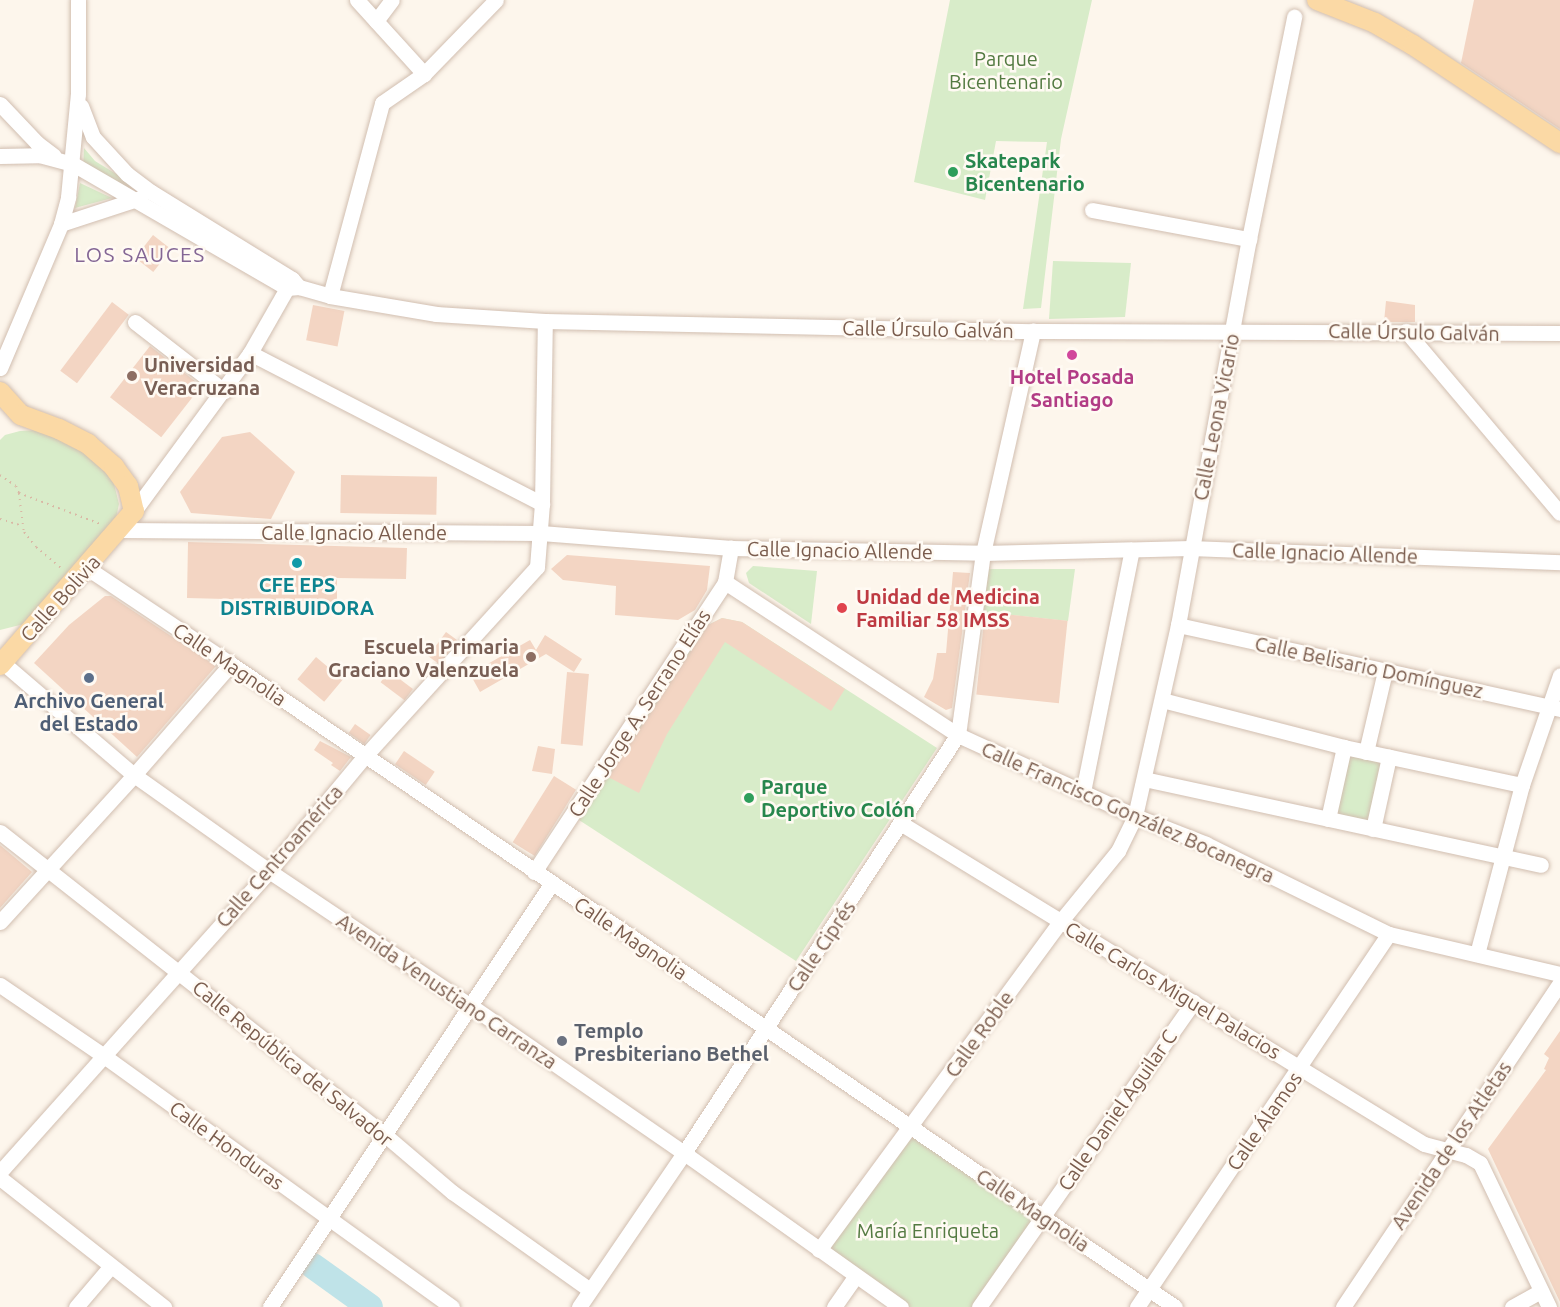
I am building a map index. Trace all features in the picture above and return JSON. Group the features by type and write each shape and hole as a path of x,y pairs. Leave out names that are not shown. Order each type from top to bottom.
{"main road":[{"path":"1317,0 1375,23 1413,45 1560,143"},
{"path":"0,392 21,415"},
{"path":"0,417 21,415 59,429 88,444 114,467 128,486 134,511"},
{"name":"Calle Bolivia","path":"1,658 20,642 87,568 134,511"}],"street":[{"path":"0,368 61,224 78,94 78,0"},
{"path":"357,0 424,74"},
{"path":"376,21 392,0"},
{"path":"330,296 382,103 424,74 496,0"},
{"name":"Calle Leona Vicario","path":"1135,816 1178,625 1249,239 1294,16"},
{"name":"Calle Úrsulo Galván","path":"78,94 88,127 100,147 151,192 293,285"},
{"name":"Calle Úrsulo Galván","path":"0,104 37,143 134,201 293,285 330,296 436,314 545,321 1033,331 1560,333"},
{"path":"0,156 27,154 68,162"},
{"path":"61,224 134,201 151,192"},
{"path":"1092,210 1249,239"},
{"path":"134,511 224,392 293,285"},
{"name":"Calle Centroamérica","path":"0,1172 269,871 364,757 537,567 542,504 545,321"},
{"path":"135,322 224,392"},
{"name":"Calle Ciprés","path":"579,1307 684,1154 902,824 958,735 983,554 1033,331"},
{"path":"1406,331 1560,513"},
{"path":"250,353 542,504"},
{"name":"Calle Ignacio Allende","path":"120,530 541,533 731,548 983,554 1191,548 1560,562"},
{"name":"Calle Jorge A. Serrano Elías","path":"534,872 725,582 731,548"},
{"path":"1083,792 1132,550"},
{"name":"Calle Magnolia","path":"87,568 1175,1307"},
{"name":"Calle Francisco González Bocanegra","path":"725,582 958,735 1135,816 1206,844 1389,934 1560,974"},
{"name":"Calle Belisario Domínguez","path":"1178,625 1554,708"},
{"name":"Avenida Venustiano Carranza","path":"1,658 134,775 269,871 471,1006 901,1307"},
{"path":"0,922 231,664"},
{"path":"1366,752 1385,671"},
{"path":"1477,954 1522,785 1554,708 1560,675"},
{"path":"1162,700 1344,747 1522,785"},
{"path":"1328,819 1344,747"},
{"path":"1373,829 1389,757"},
{"path":"1144,779 1542,865"},
{"name":"Calle Roble","path":"819,1250 1060,922 1118,851 1135,816"},
{"name":"Calle Carlos Miguel Palacios","path":"902,824 1302,1067 1424,1144 1466,1155 1480,1163 1549,1307"},
{"name":"Calle República del Salvador","path":"0,832 386,1135 452,1192 590,1290"},
{"path":"270,1307 330,1221 551,884"},
{"name":"Calle Álamos","path":"1137,1307 1302,1067 1389,934"},
{"name":"Avenida de los Atletas","path":"1342,1307 1560,983"},
{"name":"Calle Honduras","path":"0,985 104,1056 452,1307"},
{"name":"Calle Daniel Aguilar C","path":"979,1307 1193,1002"},
{"path":"0,1178 164,1307"},
{"path":"76,1307 111,1266"},
{"path":"834,1307 856,1276"},
{"path":"1512,1307 1541,1291"}],"path":[{"path":"0,476 16,486 19,493 21,525 36,547 56,563"},
{"path":"19,493 120,530"},
{"path":"0,519 21,525"}],"green space":[{"name":"Parque Bicentenario","path":"950,0 1092,0 1061,139 1041,308 1023,309 1047,142 996,141 985,200 914,182"},
{"path":"84,148 95,161 134,185 130,190 83,169"},
{"path":"80,183 112,198 75,208"},
{"path":"1053,261 1131,263 1125,317 1049,319"},
{"path":"39,430 78,446 101,465 114,484 119,504 115,523 24,624 0,630 0,440 5,435 20,431"},
{"path":"753,566 817,571 811,624 749,583 746,573"},
{"path":"988,569 1075,569 1068,621 982,612"},
{"name":"Parque Deportivo Colón","path":"722,618 742,622 937,748 796,961 579,820 706,626"},
{"path":"1346,750 1387,758 1374,827 1333,819"},
{"name":"María Enriqueta","path":"911,1126 1043,1216 979,1307 902,1307 819,1250"}],"building":[{"path":"1474,0 1560,0 1560,129 1461,63"},
{"path":"153,235 171,249 153,272 135,258"},
{"path":"1386,301 1415,305 1415,322 1384,322"},
{"path":"112,302 129,315 77,383 60,371"},
{"path":"313,305 344,311 338,346 306,340"},
{"path":"150,346 201,386 161,437 110,397"},
{"path":"250,432 295,472 271,519 191,513 180,492 222,437"},
{"path":"341,475 437,477 436,515 340,513"},
{"name":"CFE EPS DISTRIBUIDORA","path":"188,542 407,548 406,579 337,578 337,602 187,598"},
{"path":"567,555 710,566 707,590 695,610 678,620 615,615 616,586 563,580 551,569"},
{"path":"953,572 970,573 952,708 946,710 924,697 933,679 937,653 946,653"},
{"path":"105,596 111,596 216,666 137,757 34,663 69,625"},
{"path":"985,612 1068,621 1059,703 976,695"},
{"path":"722,618 742,622 845,689 831,711 725,642 667,734 639,793 608,777 708,625"},
{"path":"446,632 457,640 440,664 428,656"},
{"path":"545,635 582,659 574,672 546,654 480,692 470,674 530,640 536,650"},
{"path":"316,657 343,679 324,702 297,679"},
{"path":"389,671 413,689 405,700 381,682"},
{"path":"567,672 589,674 583,746 561,744"},
{"path":"355,724 371,735 364,744 349,733"},
{"path":"320,741 351,757 340,771 331,765 333,763 314,750"},
{"path":"538,746 555,749 552,774 532,771"},
{"path":"404,751 435,772 426,785 395,764"},
{"path":"554,776 576,790 535,856 513,842"},
{"path":"0,845 32,872 0,908"},
{"path":"1560,1031 1560,1302 1488,1149 1546,1070 1544,1069 1549,1058 1544,1054"}],"waterway":[{"path":"313,1266 370,1307"}],"place":[{"name":"Skatepark Bicentenario","path":"953,172"},
{"name":"Hotel Posada Santiago","path":"1072,355"},
{"name":"Universidad Veracruzana","path":"132,376"},
{"name":"CFE EPS DISTRIBUIDORA","path":"297,563"},
{"name":"Unidad de Medicina Familiar 58 IMSS","path":"842,608"},
{"name":"Escuela Primaria Graciano Valenzuela","path":"531,657"},
{"name":"Archivo General del Estado","path":"89,678"},
{"name":"Parque Deportivo Colón","path":"749,798"},
{"name":"Templo Presbiteriano Bethel","path":"562,1041"}],"district":[{"name":"LOS SAUCES","path":"140,254"}]}
